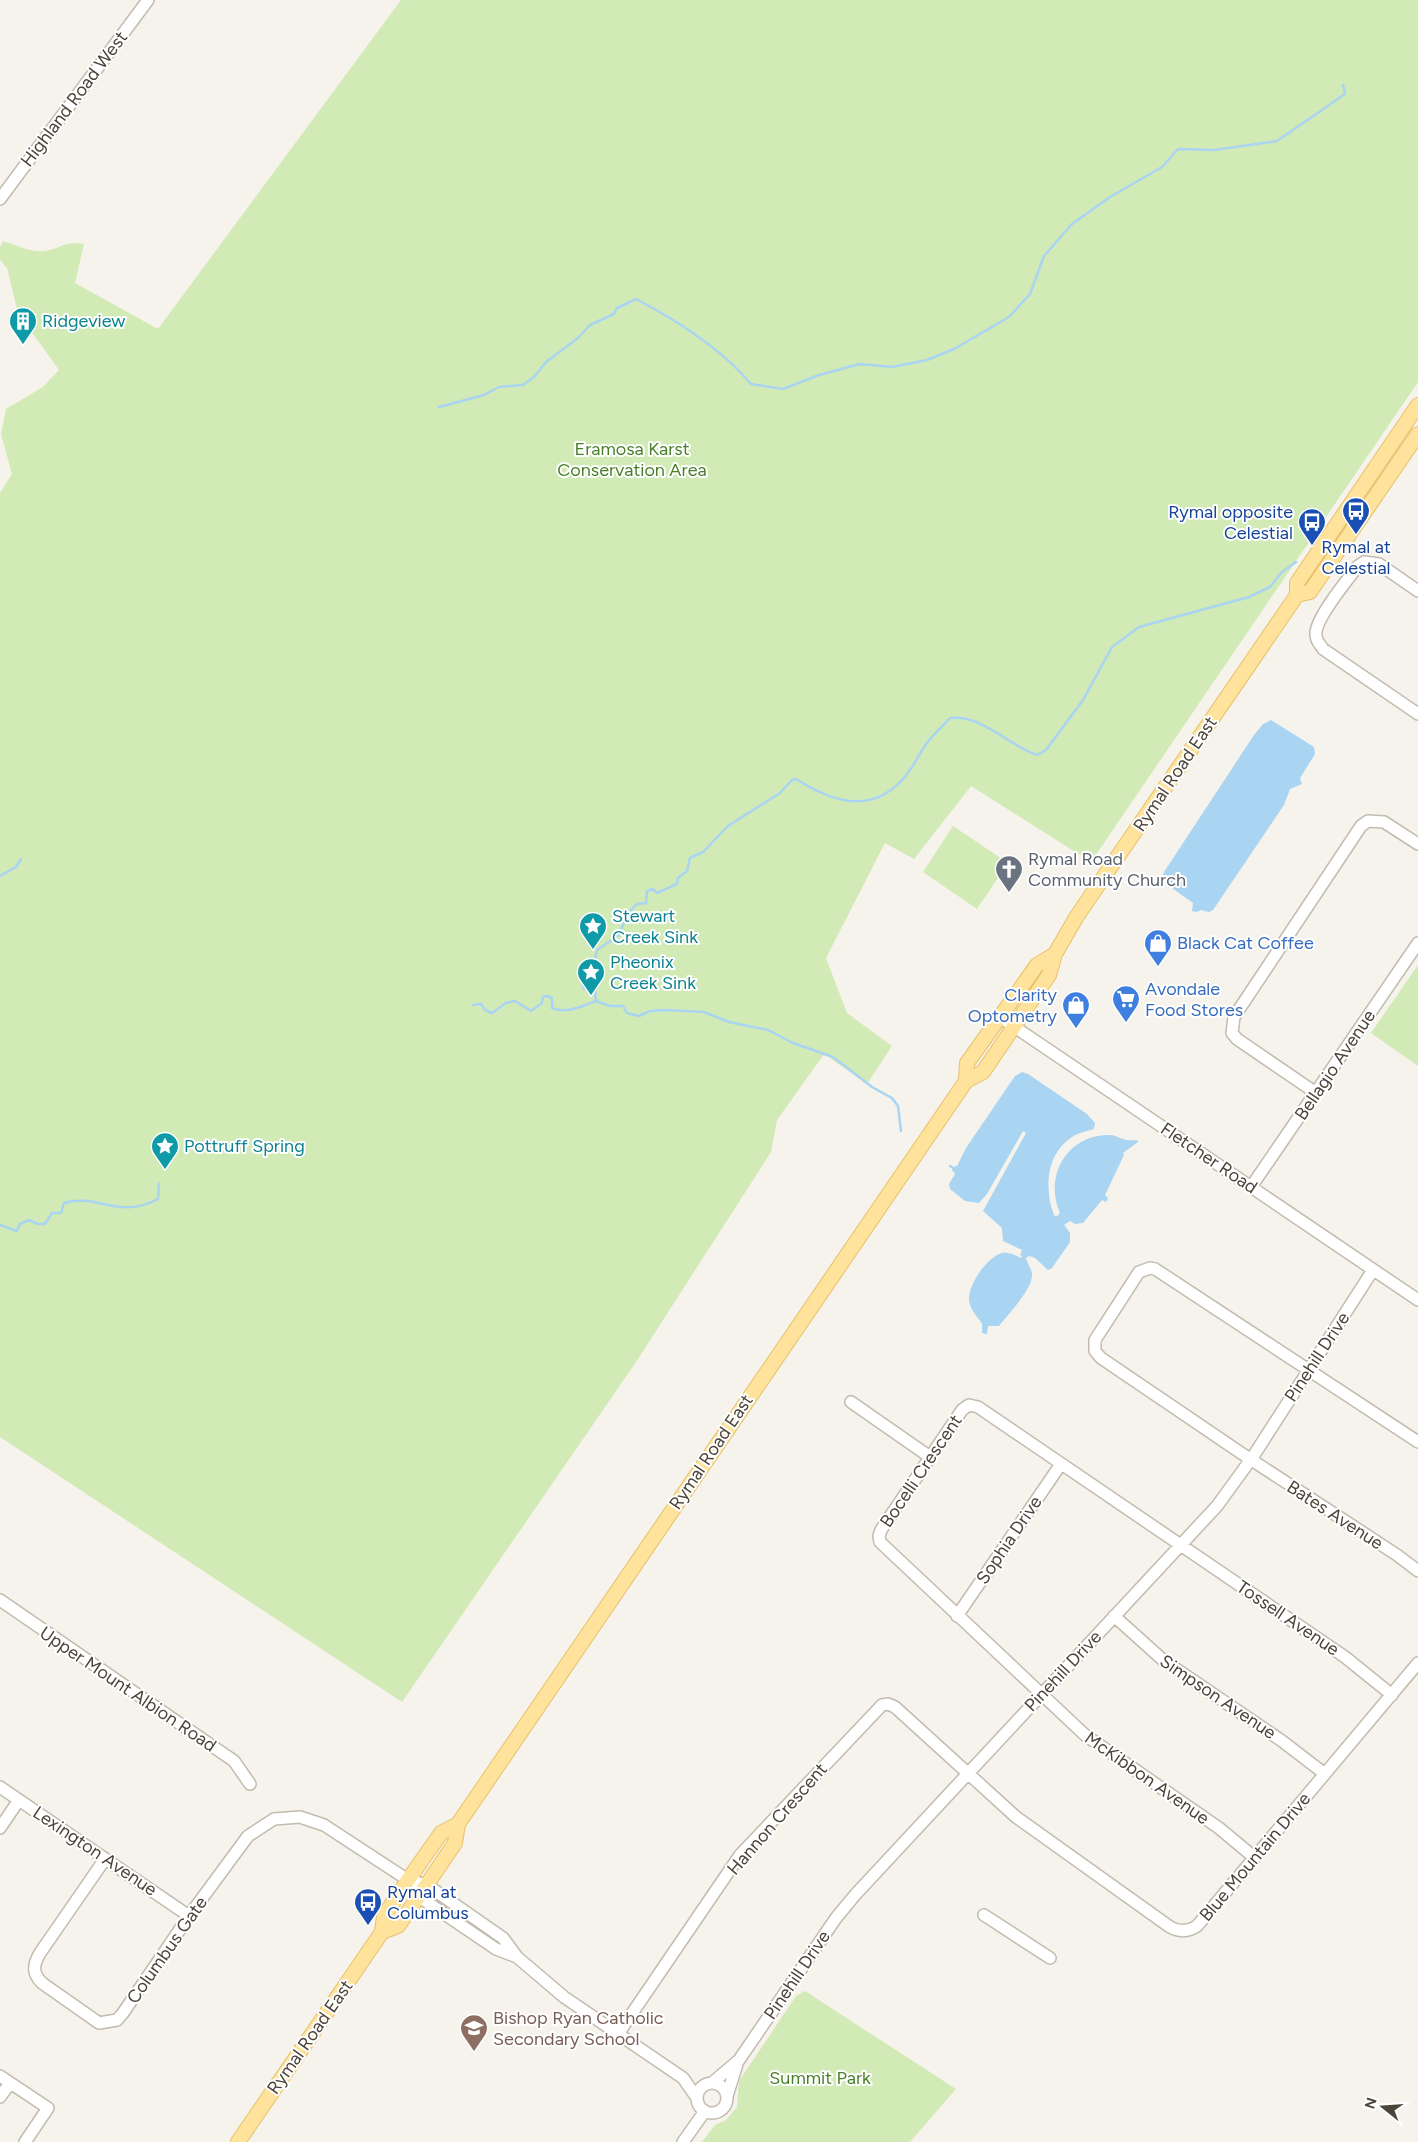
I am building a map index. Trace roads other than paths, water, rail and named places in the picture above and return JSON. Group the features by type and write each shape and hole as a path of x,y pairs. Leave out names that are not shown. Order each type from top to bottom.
{"main road":[{"name":"Rymal Road East","path":"238,2142 382,1932 384,1916 408,1880 441,1834 458,1824 966,1081 983,1072 1049,975 1055,954 1077,916 1298,595 1297,583 1418,405"},
{"name":"Rymal Road East","path":"1298,595 1310,592 1418,434"},
{"name":"Rymal Road East","path":"966,1081 967,1063 1037,965 1055,954"},
{"name":"Rymal Road East","path":"382,1932 398,1926 423,1891 455,1843 458,1824"}],"street":[{"name":"Highland Road West","path":"0,198 148,0"},
{"path":"1418,590 1379,564 1364,562 1358,566 1319,621 1315,634 1323,648 1418,714"},
{"path":"1316,1093 1237,1039 1232,1032 1234,1017 1361,826 1368,821 1378,820 1418,844"},
{"name":"Bellagio Avenue","path":"1251,1187 1418,943"},
{"name":"Fletcher Road","path":"1000,1017 1418,1300"},
{"name":"Bates Avenue","path":"1308,1371 1155,1269 1150,1268 1139,1272 1098,1335 1094,1348 1101,1358 1251,1460 1397,1555 1418,1572"},
{"name":"Pinehill Drive","path":"727,2096 739,2060 842,1909 1217,1506 1251,1460 1374,1270"},
{"path":"1308,1371 1418,1442"},
{"path":"851,1402 930,1457"},
{"name":"Bocelli Crescent","path":"1042,1694 957,1616 879,1539 881,1530 962,1410 973,1405 1180,1545"},
{"name":"Sophia Drive","path":"957,1616 1061,1464"},
{"name":"Tossell Avenue","path":"1180,1545 1345,1657 1392,1695"},
{"name":"Upper Mount Albion Road","path":"0,1600 234,1761 250,1784"},
{"name":"Simpson Avenue","path":"1114,1616 1163,1660 1282,1741 1325,1774"},
{"name":"Blue Mountain Drive","path":"968,1773 1035,1832 1176,1930 1187,1930 1197,1926 1418,1663"},
{"name":"McKibbon Avenue","path":"1042,1694 1093,1742 1213,1824 1255,1858"},
{"name":"Hannon Crescent","path":"618,2034 740,1855 882,1704 890,1704 895,1707 968,1773"},
{"name":"Lexington Avenue","path":"0,1787 189,1916"},
{"path":"0,1828 19,1800"},
{"name":"Columbus Gate","path":"105,1859 40,1953 34,1965 36,1978 42,1984 94,2021 111,2022 123,2014 189,1916 248,1836 266,1823 288,1817 312,1819 408,1880"},
{"path":"408,1880 496,1950 517,1957 564,1996 683,2078 697,2098 699,2106 705,2111 718,2112 725,2105 727,2096 723,2088 683,2078"},
{"path":"984,1915 1050,1958"},
{"name":"Pinehill Drive","path":"710,2084 739,2060"},
{"path":"0,2097 5,2079 48,2108 25,2142"},
{"path":"697,2098 700,2090 710,2084"},
{"path":"683,2142 705,2111"}],"water":[{"path":"1271,720 1314,747 1315,754 1300,778 1302,784 1290,789 1284,805 1213,910 1209,912 1201,910 1192,911 1193,903 1165,883 1162,878 1164,872 1254,735 1263,724"},
{"path":"1022,1072 1028,1074 1087,1114 1095,1123 1094,1129 1074,1136 1063,1144 1052,1162 1048,1183 1051,1205 1056,1217 1060,1213 1055,1186 1057,1173 1062,1161 1070,1151 1080,1143 1093,1137 1107,1135 1127,1140 1137,1140 1138,1142 1123,1153 1124,1155 1105,1195 1108,1198 1106,1202 1102,1200 1083,1223 1075,1224 1070,1221 1064,1225 1070,1233 1070,1242 1052,1268 1048,1270 1035,1258 1029,1256 1026,1258 1032,1273 1029,1286 1020,1301 999,1326 988,1326 987,1334 982,1333 982,1324 970,1304 972,1287 980,1272 990,1260 1002,1253 1021,1258 1022,1250 1003,1241 1002,1228 983,1211 1026,1133 1023,1131 987,1194 979,1203 965,1201 950,1189 949,1184 955,1174 952,1170 957,1166 966,1148 1015,1076"}],"waterway":[{"path":"439,407 484,395 499,387 523,385 534,377 546,362 578,338 590,325 614,314 617,308 636,299 667,316 713,347 751,384 783,389 819,375 860,364 892,367 927,360 954,349 1009,317 1030,294 1044,256 1072,224 1110,197 1162,167 1178,149 1214,150 1277,141 1345,94 1343,85"},
{"path":"596,1001 595,988 592,986 584,989 582,983 595,960 597,950 619,935 628,913 637,904 646,903 647,891 653,889 657,893 677,884 678,878 687,871 690,858 703,852 728,826 780,793 792,780 796,779 822,793 848,801 862,801 875,798 888,792 904,778 926,744 950,718 961,718 984,725 1037,755 1046,750 1083,700 1112,647 1139,627 1249,597 1270,587 1282,572 1296,562"},
{"path":"0,876 16,867 21,859"},
{"path":"473,1005 481,1004 485,1010 492,1013 506,1003 515,1001 531,1011 542,1003 543,997 547,996 552,998 552,1008 557,1010 574,1009 596,1001 610,1006 623,1006 627,1013 639,1016 650,1011 666,1010 704,1012 729,1022 768,1030 793,1043 833,1057 872,1087 892,1098 898,1106 901,1131"},
{"path":"0,1225 17,1231 20,1224 29,1220 38,1224 45,1224 52,1213 61,1213 64,1203 76,1201 88,1201 120,1207 144,1205 158,1199 159,1184"}],"place":[{"name":"Ridgeview","path":"23,345"},
{"name":"Rymal at Celestial","path":"1356,535"},
{"name":"Rymal opposite Celestial","path":"1312,546"},
{"name":"Rymal Road Community Church","path":"1009,893"},
{"name":"Stewart Creek Sink","path":"593,950"},
{"name":"Black Cat Coffee","path":"1158,967"},
{"name":"Pheonix Creek Sink","path":"591,996"},
{"name":"Avondale Food Stores","path":"1126,1023"},
{"name":"Clarity Optometry","path":"1076,1029"},
{"name":"Pottruff Spring","path":"165,1170"},
{"name":"Rymal at Columbus","path":"368,1926"},
{"name":"Bishop Ryan Catholic Secondary School","path":"474,2052"}],"park label":[{"name":"Eramosa Karst Conservation Area","path":"632,459"},
{"name":"Summit Park","path":"820,2078"}]}
